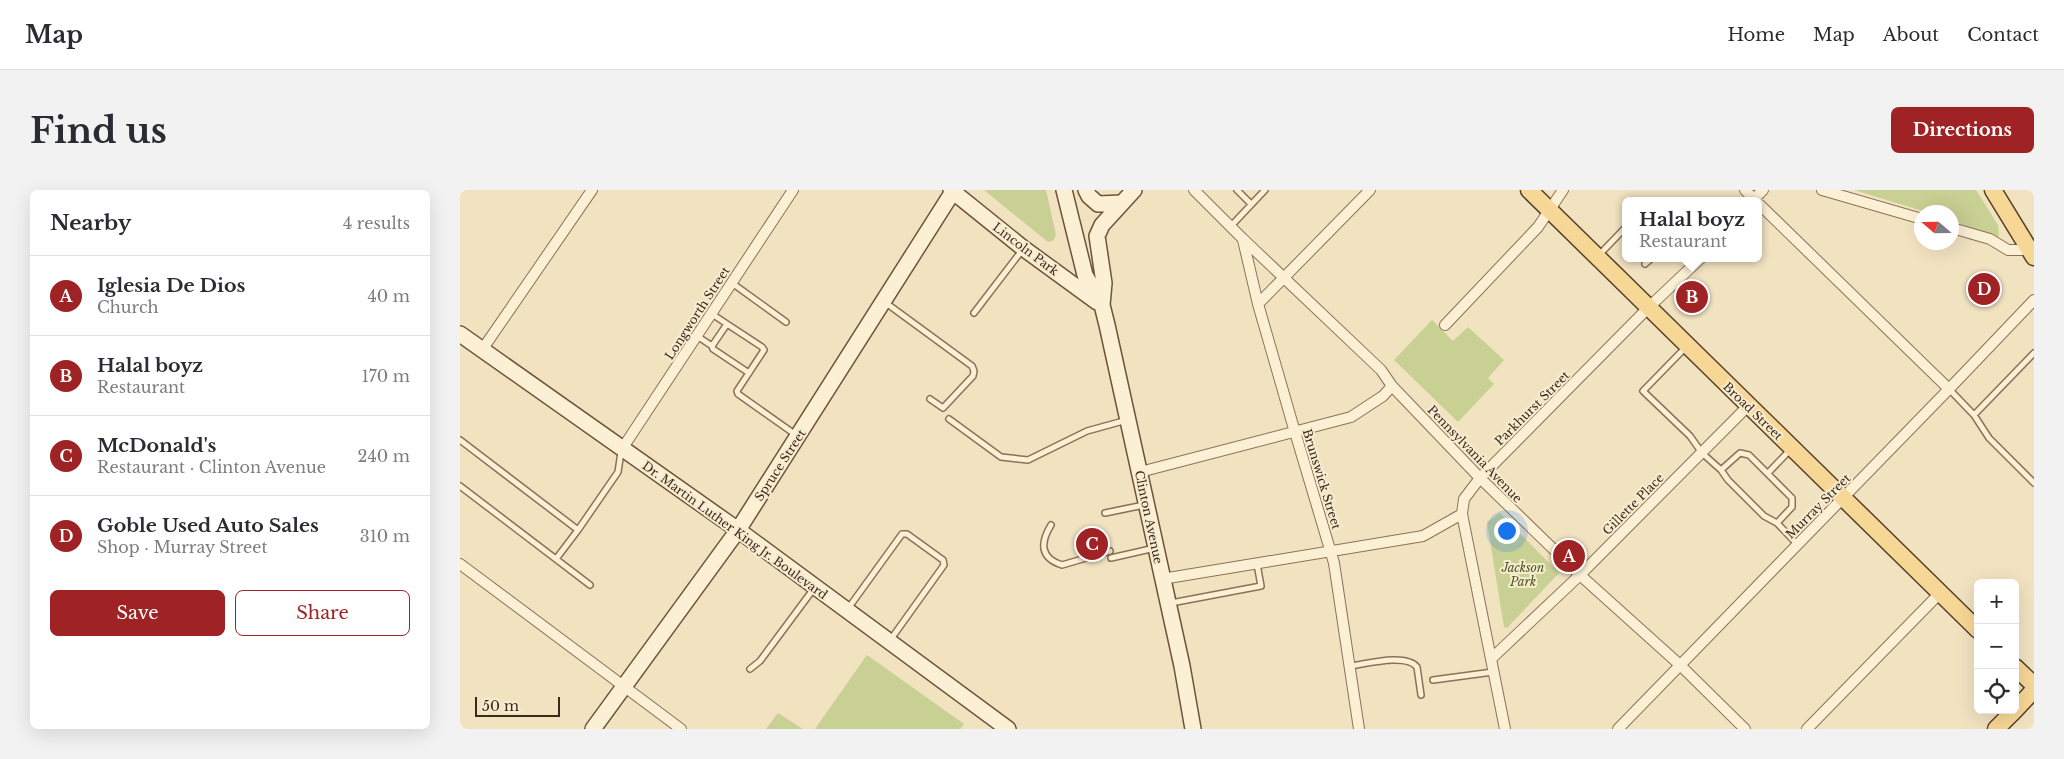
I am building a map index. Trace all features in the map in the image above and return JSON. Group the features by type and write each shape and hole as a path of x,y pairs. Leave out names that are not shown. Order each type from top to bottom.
{"main road":[{"path":"1064,190 1085,275 1102,306"},
{"path":"1086,190 1089,196 1098,204 1122,203"},
{"path":"1102,306 1104,283 1097,236 1102,224 1134,190"},
{"name":"Broad Street","path":"1529,190 1596,258 1974,626"},
{"path":"1993,190 2032,253"},
{"name":"Lincoln Park","path":"953,191 1023,248 1102,306"},
{"name":"Spruce Street","path":"593,729 738,530 953,191"},
{"name":"Clinton Avenue","path":"1102,306 1182,666 1193,729"},
{"name":"Dr. Martin Luther King Jr. Boulevard","path":"460,334 738,530 1008,729"},
{"path":"2017,669 2034,685"},
{"path":"2019,706 2034,690"},
{"path":"1996,729 2011,714"}],"street":[{"path":"482,350 592,190"},
{"name":"Longworth Street","path":"622,449 793,190"},
{"name":"Pennsylvania Avenue","path":"1194,190 1381,370 1392,386 1480,478 1580,575 1680,665 1745,729"},
{"path":"1258,304 1370,190"},
{"path":"1445,325 1538,227 1563,190"},
{"path":"1822,190 1914,217"},
{"path":"1762,208 1949,389"},
{"path":"1959,230 1990,239 2008,250 2032,253"},
{"name":"Brunswick Street","path":"1243,239 1258,304 1334,563 1359,729"},
{"name":"Parkhurst Street","path":"1462,514 1464,499 1480,478 1693,262"},
{"name":"Murray Street","path":"1618,729 1844,499 2034,300"},
{"path":"1140,472 1351,417 1382,396 1392,386"},
{"name":"Gillette Place","path":"1492,659 1580,575 1748,406"},
{"path":"1162,578 1423,536 1462,514 1505,729"},
{"path":"460,564 681,729"},
{"path":"1807,729 1940,593"}],"lane":[{"path":"1237,190 1251,204"},
{"path":"1230,226 1265,190"},
{"path":"1596,258 1622,231"},
{"path":"974,313 1023,248"},
{"path":"731,283 786,322"},
{"path":"884,302 972,366 973,376 943,408 930,399"},
{"path":"712,313 764,350 737,390 738,394 798,436"},
{"path":"712,346 727,324"},
{"path":"697,335 712,346 713,349 749,373"},
{"path":"1686,346 1643,391 1690,436 1702,452 1764,516 1777,523 1798,545"},
{"path":"1974,415 2034,353"},
{"path":"1949,389 1974,415 1989,438 2034,483"},
{"path":"949,419 1001,456 1028,460 1087,431 1128,420"},
{"path":"460,440 578,530"},
{"path":"1768,473 1791,448"},
{"path":"556,559 618,472 622,449"},
{"path":"1721,470 1737,454 1742,452 1749,455 1786,491 1793,503 1792,507 1777,523"},
{"path":"460,486 590,585"},
{"path":"1105,513 1146,504"},
{"path":"1051,525 1045,535 1044,550 1046,556 1055,562 1062,565 1110,552"},
{"path":"847,610 902,534 907,534 943,560 944,564 889,641"},
{"path":"1111,558 1156,547"},
{"path":"1168,604 1261,586 1257,563"},
{"path":"750,669 760,661 815,587"},
{"path":"1350,666 1388,661 1414,663 1417,667 1421,695"},
{"path":"1433,680 1494,672"}],"green space":[{"path":"984,190 1046,190 1056,235 1053,241 1048,242"},
{"path":"1854,190 1976,190 1998,225 1999,237 1959,223 1959,205 1914,205 1914,208"},
{"path":"1432,320 1453,341 1468,327 1504,360 1488,378 1494,384 1458,422 1394,360"},
{"name":"Jackson Park","path":"1500,513 1559,573 1507,628 1504,627 1487,522"},
{"path":"867,655 964,724 960,729 815,729"},
{"path":"778,713 803,729 766,729"}],"place":[{"name":"Goble Used Auto Sales","path":"1984,289"},
{"name":"Halal boyz","path":"1692,297"},
{"name":"McDonald's","path":"1092,544"},
{"name":"Iglesia De Dios","path":"1569,556"}]}
